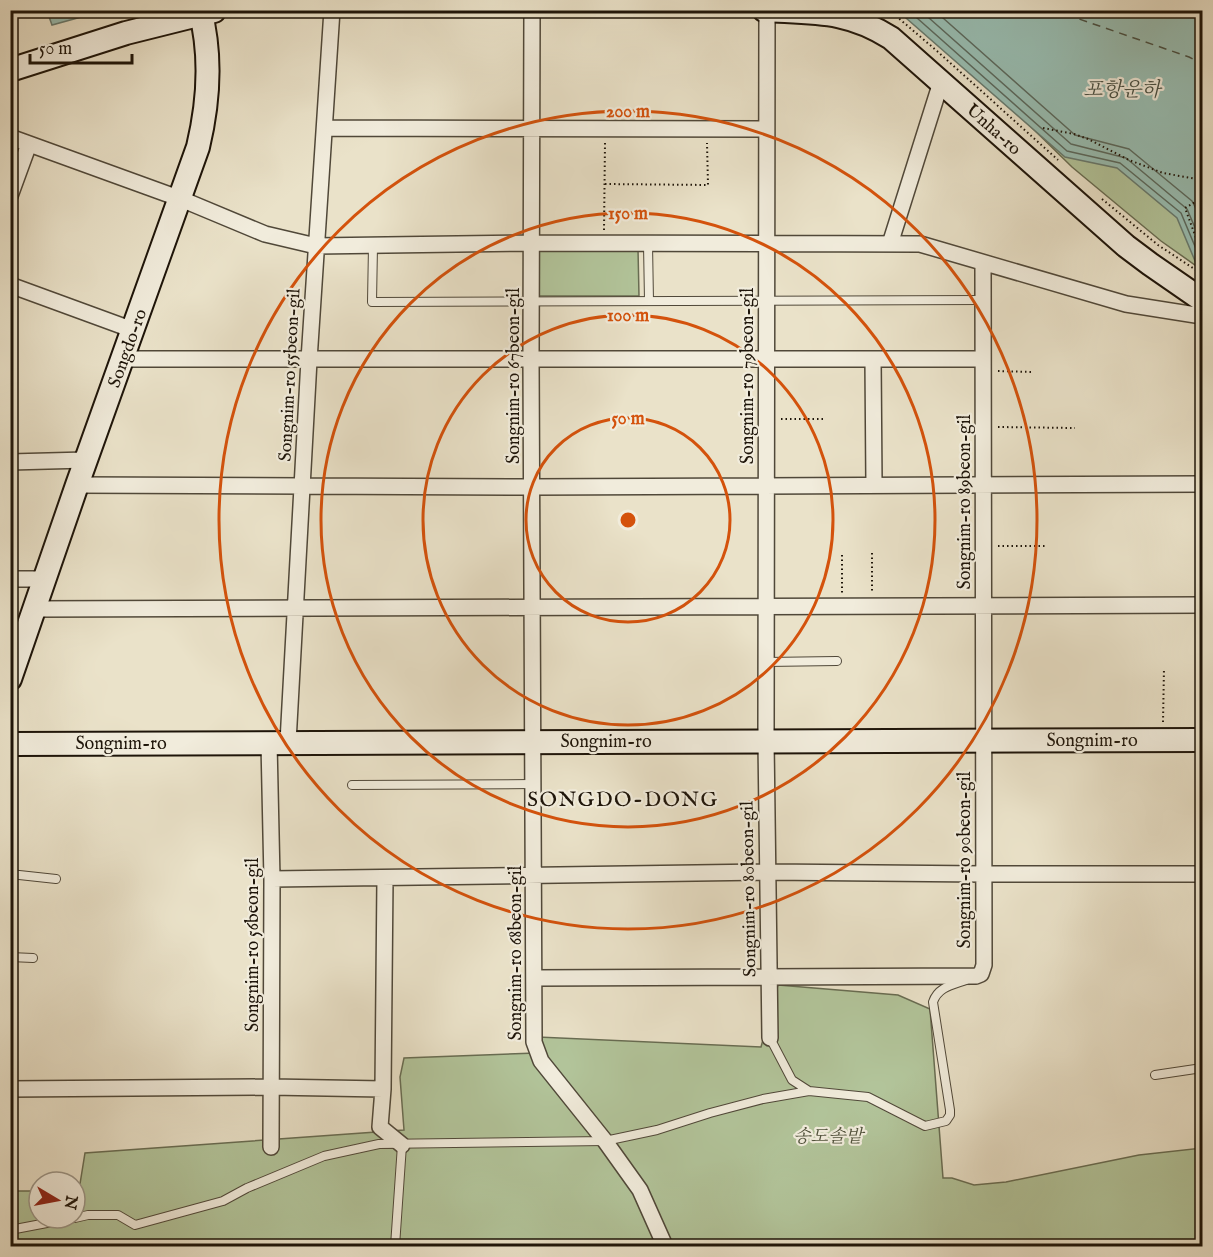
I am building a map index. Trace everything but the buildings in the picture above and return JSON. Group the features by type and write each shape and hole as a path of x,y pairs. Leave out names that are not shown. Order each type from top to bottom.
{"street":[{"name":"Songnim-ro 55beon-gil","path":"279,742 296,609 309,360 332,10"},
{"name":"Songnim-ro 67beon-gil","path":"532,10 531,359 534,742"},
{"name":"Unha-ro","path":"766,11 830,14 861,21 891,38 1126,246 1203,300"},
{"name":"Songnim-ro 79beon-gil","path":"766,11 766,741"},
{"path":"10,70 126,33 206,12"},
{"name":"Songdo-ro","path":"10,679 198,147 207,104 209,61 206,12"},
{"path":"890,244 940,82"},
{"path":"325,128 766,129"},
{"path":"10,137 181,199 265,234 316,246 531,243 920,244 1126,304 1203,315"},
{"path":"10,196 28,144"},
{"name":"Songnim-ro 89beon-gil","path":"983,264 984,740"},
{"path":"10,285 133,330"},
{"path":"123,359 766,358 873,359 983,365"},
{"path":"873,359 874,484"},
{"path":"10,462 86,460"},
{"path":"77,485 533,487 1203,484"},
{"path":"10,579 46,579"},
{"path":"35,609 1203,605"},
{"name":"Songnim-ro 90beon-gil","path":"976,976 981,974 984,965 984,740"},
{"name":"Songnim-ro","path":"10,744 1203,740"},
{"name":"Songnim-ro 80beon-gil","path":"766,741 770,1038"},
{"name":"Songnim-ro 56beon-gil","path":"271,1147 273,879 279,742"},
{"name":"Songnim-ro 68beon-gil","path":"534,742 534,1042 536,1053 640,1190 665,1246"},
{"path":"273,879 768,872 1203,874"},
{"path":"385,878 383,1089 380,1127 402,1145"},
{"path":"535,978 976,976"},
{"path":"10,1089 271,1087 383,1089"}],"lane":[{"path":"648,244 649,301"},
{"path":"374,246 372,302 983,300"},
{"path":"766,663 837,661"},
{"path":"352,785 534,784"},
{"path":"10,874 56,879"},
{"path":"10,957 33,958"},
{"path":"87,1217 118,1215 135,1226 223,1202 247,1188 324,1156 379,1144 605,1141 657,1130 763,1099 808,1090 868,1096 925,1126 946,1121 950,1110 933,1002 940,990 976,976"},
{"path":"770,1038 792,1080 808,1090"},
{"path":"1155,1075 1203,1068"},
{"path":"395,1246 402,1145"},
{"path":"10,1230 27,1227"}],"path":[{"path":"889,10 938,51 1061,163"},
{"path":"604,244 606,128"},
{"path":"605,184 708,185 707,128"},
{"path":"1044,128 1088,139 1129,160 1163,173 1203,180"},
{"path":"1097,194 1158,245 1203,274"},
{"path":"1203,203 1202,198 1185,208 1203,254"},
{"path":"983,365 1031,372"},
{"path":"766,419 824,419"},
{"path":"983,427 1075,428"},
{"path":"983,546 1045,546"},
{"path":"872,553 872,607"},
{"path":"842,555 842,608"},
{"path":"1163,740 1164,668"}],"green space":[{"path":"1025,121 1055,124 1170,170 1202,270 1161,241 1072,167"},
{"path":"538,248 638,249 639,296 537,296"},
{"name":"송도솔밭","path":"778,985 898,995 930,1009 943,1178 952,1178 974,1185 1006,1182 1139,1155 1202,1148 1202,1246 11,1246 10,1191 27,1191 27,1230 87,1230 87,1170 82,1170 85,1153 404,1130 400,1077 404,1058 536,1053 538,1037 761,1047"}],"water":[{"path":"47,10 103,11 52,25"},
{"name":"포항운하","path":"898,11 1202,11 1202,270 1198,268 1177,218 1117,168 1065,157"}],"ferry route":[{"path":"1053,10 1189,57 1202,64"}],"district":[{"name":"SONGDO-DONG","path":"623,799"}]}
